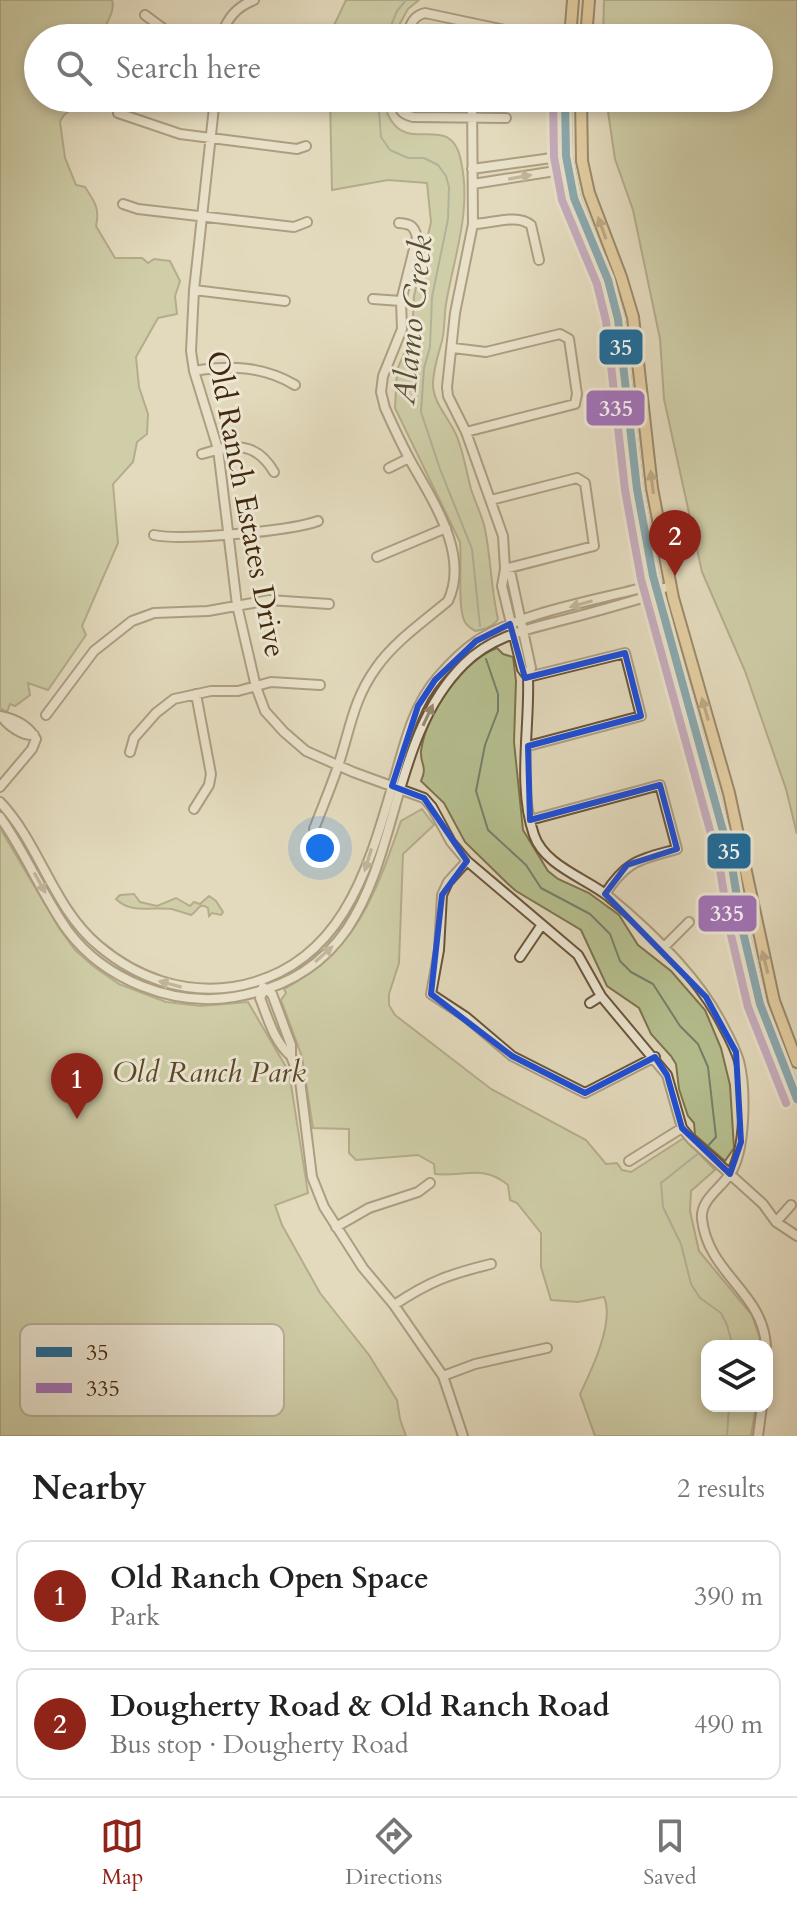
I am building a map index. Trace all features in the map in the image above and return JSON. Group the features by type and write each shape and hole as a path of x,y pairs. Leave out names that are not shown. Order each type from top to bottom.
{"main road":[{"path":"571,24 573,0"},
{"path":"587,24 589,0"},
{"path":"565,112 566,156 574,198 608,280 618,319 637,489 657,590 731,860 742,928 760,1004 797,1099"},
{"path":"581,112 582,161 589,193 633,317 652,488 671,586 729,793 774,1001 797,1062"}],"street":[{"path":"226,24 235,10 254,0"},
{"path":"411,24 417,14 425,13 476,24"},
{"path":"145,15 157,24"},
{"name":"Old Ranch Estates Drive","path":"213,112 191,326 194,371 218,449 237,605 256,687 265,711 306,751 424,798 451,842 467,861 578,955 601,996 667,1075 682,1128"},
{"path":"401,112 404,115 506,118"},
{"path":"471,112 473,224 455,313 447,387 503,536 505,569 502,586 522,669 528,677"},
{"path":"118,113 180,134 297,149 306,146"},
{"path":"472,169 566,156"},
{"path":"473,184 568,169"},
{"path":"123,204 138,209 294,227 307,222"},
{"path":"473,224 519,219 527,221 535,237 539,260"},
{"path":"314,829 361,692 394,647 448,601 452,591 452,553 446,528 385,408 381,392 383,376 402,329 401,301 417,237 409,224 399,223"},
{"path":"194,290 285,301"},
{"path":"373,299 401,301"},
{"path":"453,348 486,352 560,334 569,339 577,394 575,404 466,432"},
{"path":"194,371 240,366 280,376 295,385"},
{"path":"202,454 236,446 249,448 268,461 274,472"},
{"path":"389,468 409,458"},
{"path":"491,500 577,478 585,483 594,546 505,569"},
{"path":"154,535 168,538 228,533 303,526 318,521"},
{"path":"377,557 446,528"},
{"path":"505,569 511,575 531,668 528,677 527,793 535,839 549,856 605,894 663,948 706,997 736,1052 742,1075 741,1142 737,1161 704,1204 701,1214 712,1254 753,1304 764,1324 765,1340"},
{"path":"0,802 26,834 79,926 121,963 167,984 198,989 261,980 303,958 339,922 361,881 418,706 435,680 476,641 645,587 657,590 671,586"},
{"path":"46,715 94,651 132,621 154,613 208,611 269,600 329,604"},
{"path":"0,817 69,931 113,972 150,989 189,998 222,999 264,990 308,968 348,929 373,883 429,709 444,686 480,649 512,628"},
{"path":"528,677 625,653 641,716 528,746"},
{"path":"130,752 134,738 156,713 174,699 271,682 320,685"},
{"path":"194,809 209,785 211,774 196,694"},
{"path":"0,787 36,741 26,726 1,717"},
{"path":"530,820 660,785 677,849 627,865 605,894"},
{"path":"467,861 448,882 442,895 439,950 431,994 466,1017 512,1056 585,1093 655,1057"},
{"path":"663,948 689,922"},
{"path":"520,957 541,926"},
{"path":"261,980 264,990 272,994 291,1045 291,1056 300,1080 312,1177 324,1207 363,1268 394,1305 443,1376 463,1436"},
{"path":"590,1003 601,996"},
{"path":"629,1161 682,1128 763,1204 776,1222 797,1236"},
{"path":"336,1227 369,1208 418,1192 430,1183"},
{"path":"776,1222 791,1205"},
{"path":"394,1305 426,1284 449,1274 491,1264"},
{"path":"443,1376 475,1364 547,1348"},
{"path":"758,1436 761,1412"}],"highlighted area":[{"path":"510,624 525,678 625,653 641,716 528,746 530,820 660,785 677,849 627,865 605,894 706,997 736,1052 741,1142 730,1174 682,1128 667,1075 655,1057 585,1093 512,1056 431,994 442,895 467,861 424,798 392,786 418,706 435,680 476,641"}],"green space":[{"path":"0,0 112,0 107,24 24,24 24,112 68,112 60,122 65,158 76,185 85,187 94,201 96,226 115,258 142,258 148,263 154,259 170,261 180,281 175,296 177,314 158,318 136,357 139,387 148,414 147,434 137,442 133,462 113,484 118,543 82,626 86,635 48,690 28,683 30,695 15,706 10,704 7,712 0,708"},
{"path":"346,0 419,0 408,9 400,24 335,24"},
{"path":"604,0 797,0 797,834 786,789 745,671 702,572 664,399 660,339 633,210 615,159 608,112 773,112 773,24 603,24"},
{"path":"330,112 388,112 400,129 411,134 446,137 455,145 461,161 464,198 461,233 433,382 439,406 459,442 485,529 498,619 491,626 475,631 465,622 460,596 460,542 395,408 397,370 412,335 414,296 431,222 427,183 388,180 332,190"},
{"path":"497,648 513,657 516,681 514,742 523,830 548,871 589,893 619,915 638,945 671,971 705,1010 721,1048 730,1085 734,1148 725,1161 695,1135 694,1123 688,1116 679,1089 676,1064 651,1034 639,1008 607,986 581,930 506,882 465,842 444,803 421,781 424,737 438,706 471,665"},
{"path":"422,809 434,825 403,854 399,963 389,994 389,1005 395,1015 491,1089 586,1140 606,1164 617,1163 622,1170 631,1172 684,1138 715,1170 691,1191 690,1211 699,1251 752,1315 760,1340 701,1340 701,1412 755,1412 751,1436 595,1436 580,1394 604,1333 607,1307 604,1297 578,1302 551,1300 541,1267 541,1233 517,1203 510,1200 508,1185 482,1173 435,1174 434,1164 418,1155 356,1160 349,1153 349,1129 313,1128 302,1057 281,1000 286,993 284,989 329,956 360,918 372,897 401,821"},
{"name":"Old Ranch Park","path":"0,828 59,928 75,950 93,966 119,984 166,1002 201,1006 248,1002 289,1072 308,1193 275,1205 282,1225 320,1293 369,1355 397,1400 406,1436 0,1436"},
{"path":"134,894 140,902 157,906 176,898 190,906 194,902 200,904 209,896 223,912 209,916 208,908 202,906 191,915 172,909 129,907 116,899 120,895"}],"waterway":[{"name":"Alamo Creek","path":"392,24 406,0"},
{"name":"Alamo Creek","path":"379,112 381,137 390,150 408,158 424,158 438,165 449,187 448,219 432,297 430,347 424,368 421,412 472,549 480,626"},
{"name":"Alamo Creek","path":"486,659 498,694 498,711 485,745 476,791 488,830 526,865 541,888 590,914 610,934 620,961 631,972 653,984 680,1026 698,1044 708,1067 716,1137 706,1148"},
{"name":"Alamo Creek","path":"700,1152 661,1183 663,1207 681,1244 691,1284 700,1298 721,1313 731,1340"},
{"name":"Alamo Creek","path":"727,1436 729,1412"}],"transit line":[{"name":"335","path":"553,112 554,157 562,200 597,284 606,321 625,490 641,579 719,863 730,931 748,1007 786,1103"},
{"name":"35","path":"565,112 566,156 574,198 608,280 618,319 637,489 653,576 731,860 742,928 760,1004 797,1099"}],"place":[{"name":"Dougherty Road & Old Ranch Road","path":"675,576"},
{"name":"Old Ranch Open Space","path":"77,1119"}]}
